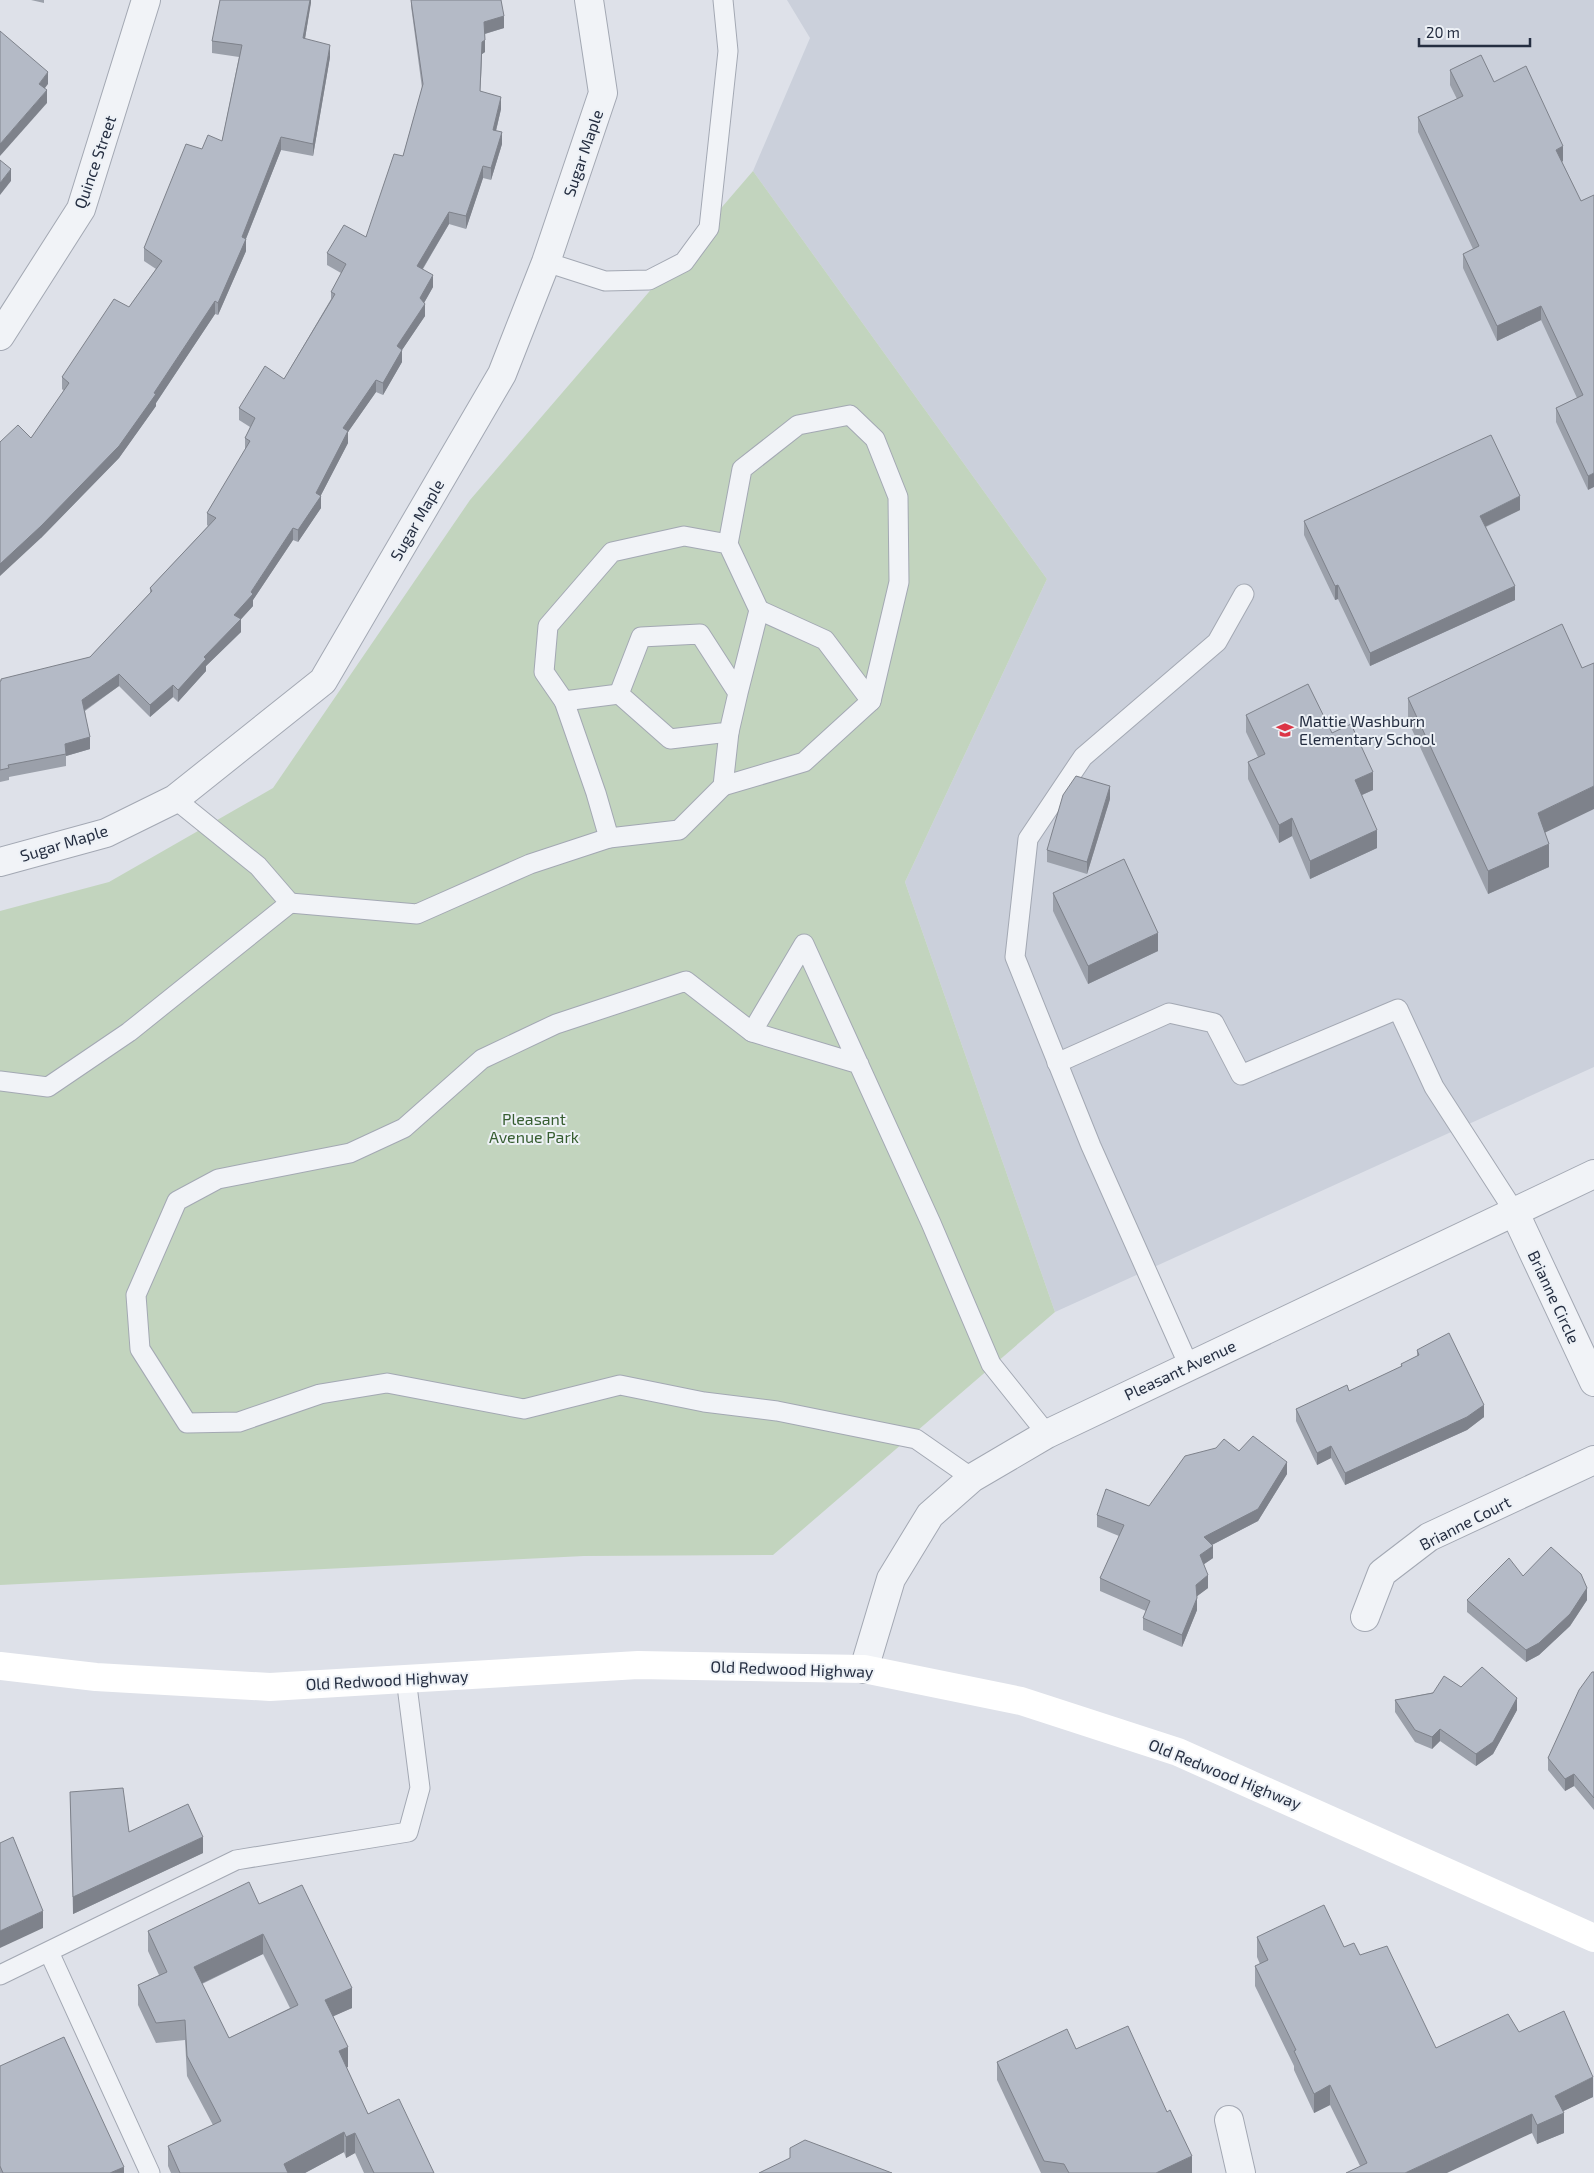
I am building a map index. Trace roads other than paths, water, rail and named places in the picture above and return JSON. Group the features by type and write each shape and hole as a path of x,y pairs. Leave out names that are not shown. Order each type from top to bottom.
{"main road":[{"name":"Old Redwood Highway","path":"0,1666 96,1677 270,1687 638,1665 864,1669 1021,1701 1178,1752 1594,1938"}],"street":[{"name":"Quince Street","path":"0,336 81,209 146,0"},
{"name":"Sugar Maple","path":"0,862 106,833 175,799 323,681 502,374 546,262 603,94 590,0"},
{"name":"Pleasant Avenue","path":"864,1669 891,1579 930,1515 972,1478 1047,1434 1594,1174"},
{"name":"Brianne Circle","path":"1514,1211 1594,1382"},
{"name":"Brianne Court","path":"1365,1617 1382,1573 1429,1537 1594,1460"},
{"path":"1229,2120 1241,2173"}],"lane":[{"path":"546,262 605,281 649,280 684,262 709,228 728,51 723,0"},
{"path":"0,1081 48,1087 129,1032 290,903 416,914 530,864 609,838 679,830 723,786 804,762 871,701 899,582 898,496 875,439 850,415 798,425 742,469 728,544 759,610 729,732 723,786"},
{"path":"609,838 596,793 564,701 544,672 548,626 612,552 684,536 728,544"},
{"path":"1188,1366 1057,1063 1015,957 1028,839 1083,758 1217,642 1244,594"},
{"path":"759,610 825,640 871,701"},
{"path":"619,694 641,637 700,634 738,693"},
{"path":"564,701 619,694 670,739 729,732"},
{"path":"175,799 258,866 290,903"},
{"path":"752,1032 804,944 991,1364 1047,1434"},
{"path":"859,1064 752,1032 686,981 556,1024 482,1060 404,1128 350,1153 218,1179 177,1201 136,1295 140,1349 187,1423 239,1422 320,1394 387,1383 524,1409 620,1385 704,1402 777,1411 916,1439 972,1478"},
{"path":"1057,1063 1169,1013 1214,1023 1241,1075 1398,1009 1434,1086 1514,1211"},
{"path":"0,1975 236,1860 408,1832 420,1788 406,1678"},
{"path":"49,1952 150,2173"}],"place":[{"name":"Mattie Washburn Elementary School","path":"1285,730"}],"park label":[{"name":"Pleasant Avenue Park","path":"534,1128"}]}
